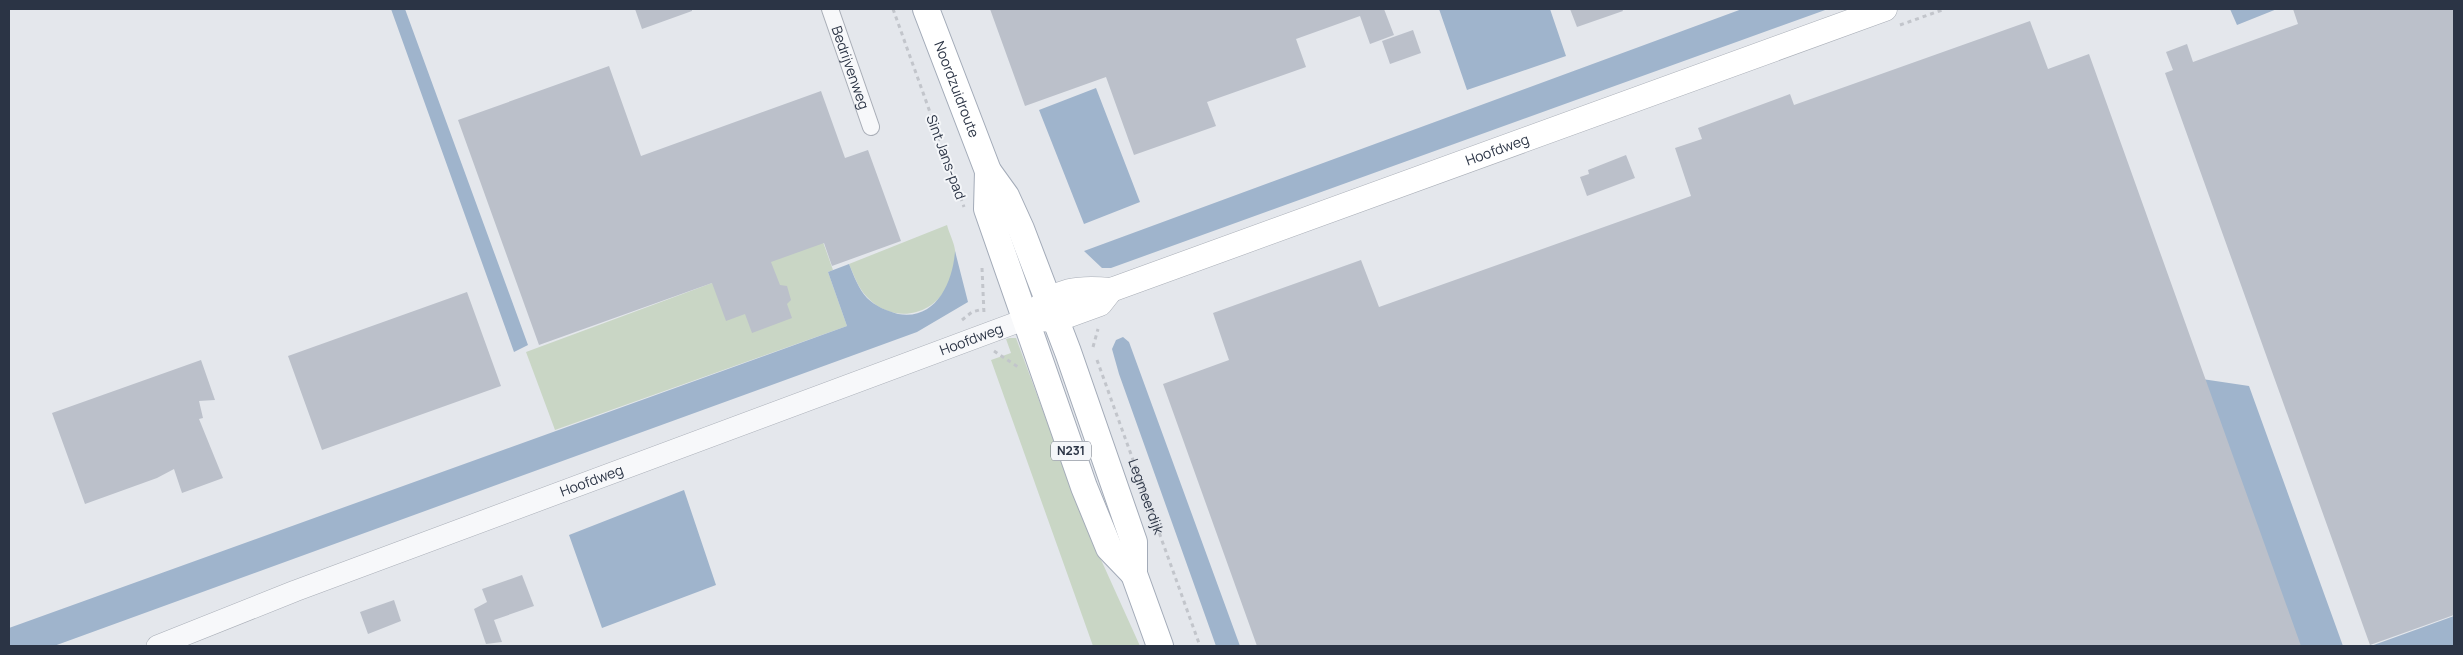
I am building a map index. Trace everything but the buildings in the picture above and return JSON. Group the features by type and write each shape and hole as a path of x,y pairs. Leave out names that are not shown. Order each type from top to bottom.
{"main road":[{"name":"Noordzuidroute","path":"926,9 988,172 1006,196 1018,221 1052,310"},
{"name":"Hoofdweg","path":"1026,319 1052,310 1100,304 1111,290 1885,9"},
{"name":"Noordzuidroute","path":"988,172 987,209 1026,319"},
{"name":"Legmeerdijk","path":"1052,310 1134,542 1134,574 1160,646"},
{"name":"Legmeerdijk","path":"1026,319 1084,487 1109,548 1134,574"}],"street":[{"name":"Bedrijvenweg","path":"830,9 871,127"},
{"name":"Hoofdweg","path":"157,646 295,591 1026,319"}],"path":[{"name":"Sint Jans-pad","path":"893,9 965,211"},
{"path":"981,267 983,309"},
{"name":"Legmeerdijk","path":"1093,347 1200,646"}],"green space":[{"path":"947,225 954,247 955,264 947,287 940,297 921,311 898,313 887,311 867,297 856,281 849,264"},
{"path":"823,242 833,270 828,272 847,326 555,430 526,352"},
{"path":"1016,338 1084,522 1140,646 1093,646 991,360 1011,353 1006,339"}],"water":[{"path":"391,9 405,9 528,345 514,352"},
{"path":"1439,9 1550,9 1566,56 1467,90"},
{"path":"1742,9 1828,9 1111,268 1102,268 1084,251"},
{"path":"2230,9 2277,9 2237,25"},
{"path":"1096,88 1140,202 1084,224 1039,110"},
{"path":"955,251 968,302 917,332 54,646 9,646 9,628 847,326 828,272 849,264 856,282 867,298 885,310 911,315 923,311 940,297 946,286 951,275"},
{"path":"1123,337 1129,342 1240,646 1216,646 1119,374 1112,349 1116,340"},
{"path":"2202,379 2249,386 2343,646 2297,646"},
{"path":"684,490 716,585 602,628 569,535"},
{"path":"2454,616 2454,646 2371,646"}]}
